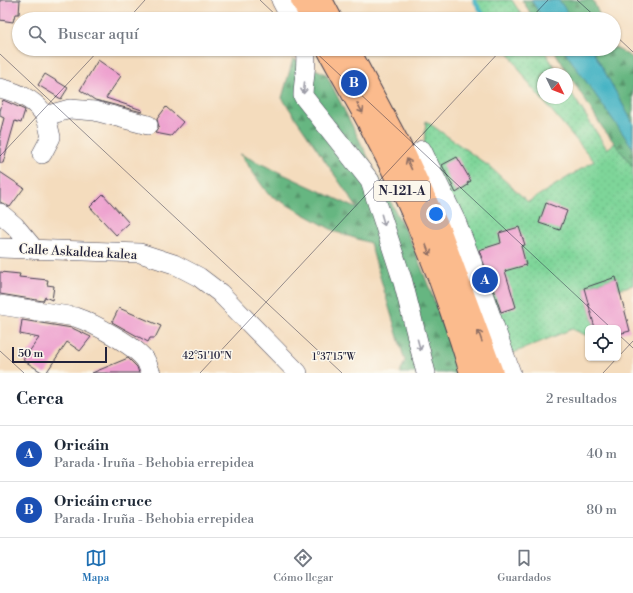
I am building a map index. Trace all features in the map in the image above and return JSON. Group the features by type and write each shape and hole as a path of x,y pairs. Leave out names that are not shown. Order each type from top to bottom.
{"highway":[{"path":"302,0 308,12"},
{"path":"321,0 327,12"},
{"name":"N-121-A","path":"332,56 370,124 418,226 461,340 471,373"},
{"name":"N-121-A","path":"352,56 406,158 440,232 476,326 492,373"}],"street":[{"path":"281,0 288,12"},
{"path":"305,56 306,71 303,96 370,181 402,282 426,373"},
{"path":"0,88 13,92 37,105 45,116 51,137 42,154"},
{"path":"45,116 70,109 95,110 148,125"},
{"path":"422,150 464,240 511,373"},
{"path":"0,214 14,226 35,250"},
{"name":"Calle Askaldea kalea","path":"0,248 140,253 174,264 199,277 220,293 298,373"},
{"path":"0,305 74,316 86,320 137,351 146,361 151,373"}],"green space":[{"path":"474,0 512,0 520,12 482,12"},
{"path":"522,0 593,0 598,12 530,12"},
{"path":"621,51 633,58 633,167 602,127 573,81 573,68 565,68 557,56 621,56"},
{"path":"511,56 547,56 555,68 537,68 537,93"},
{"path":"293,59 326,74 413,246 462,373 400,373 405,361 370,243 336,232 268,194 240,154 358,209 282,98"},
{"path":"573,95 607,149 615,143 633,167 633,285 619,289 616,277 584,288 594,325 585,325 585,335 572,329 511,354 424,144 426,121 490,167 528,202 594,161 546,104 573,104"}],"water":[{"path":"531,0 559,0 567,12 539,12"},
{"path":"568,56 596,56 633,123 633,148"}],"building":[{"path":"0,0 20,0 19,12 12,12 12,22 0,20"},
{"path":"98,60 121,76 106,98 142,110 142,112 95,100 80,90"},
{"path":"45,74 68,88 61,99 38,85"},
{"path":"3,100 25,110 21,123 15,121 3,163 0,163 0,133 4,118 0,116 0,111"},
{"path":"166,107 183,122 171,136 155,133 159,127 157,119"},
{"path":"457,157 471,181 467,183 468,185 456,193 442,165"},
{"path":"0,172 24,188 10,207 0,202"},
{"path":"103,194 129,223 116,235 90,207"},
{"path":"546,203 567,211 560,230 539,223"},
{"path":"519,227 525,245 521,246 526,265 505,271 516,307 501,312 479,250 501,243 499,233"},
{"path":"0,272 20,274 19,277 48,280 47,285 54,286 52,300 45,297 43,301 0,294"},
{"path":"616,277 630,331 621,333 621,325 594,325 584,288"},
{"path":"119,308 161,326 155,338 150,338 148,342 112,322"},
{"path":"22,320 72,328 91,337 80,351 67,342 46,373 43,373 23,360 39,338 20,334"},
{"path":"128,358 137,367 139,373 92,373"}],"waterway":[{"path":"474,0 482,12"}],"place":[{"name":"Oricáin cruce","path":"354,83"},
{"name":"Oricáin","path":"485,280"}]}
